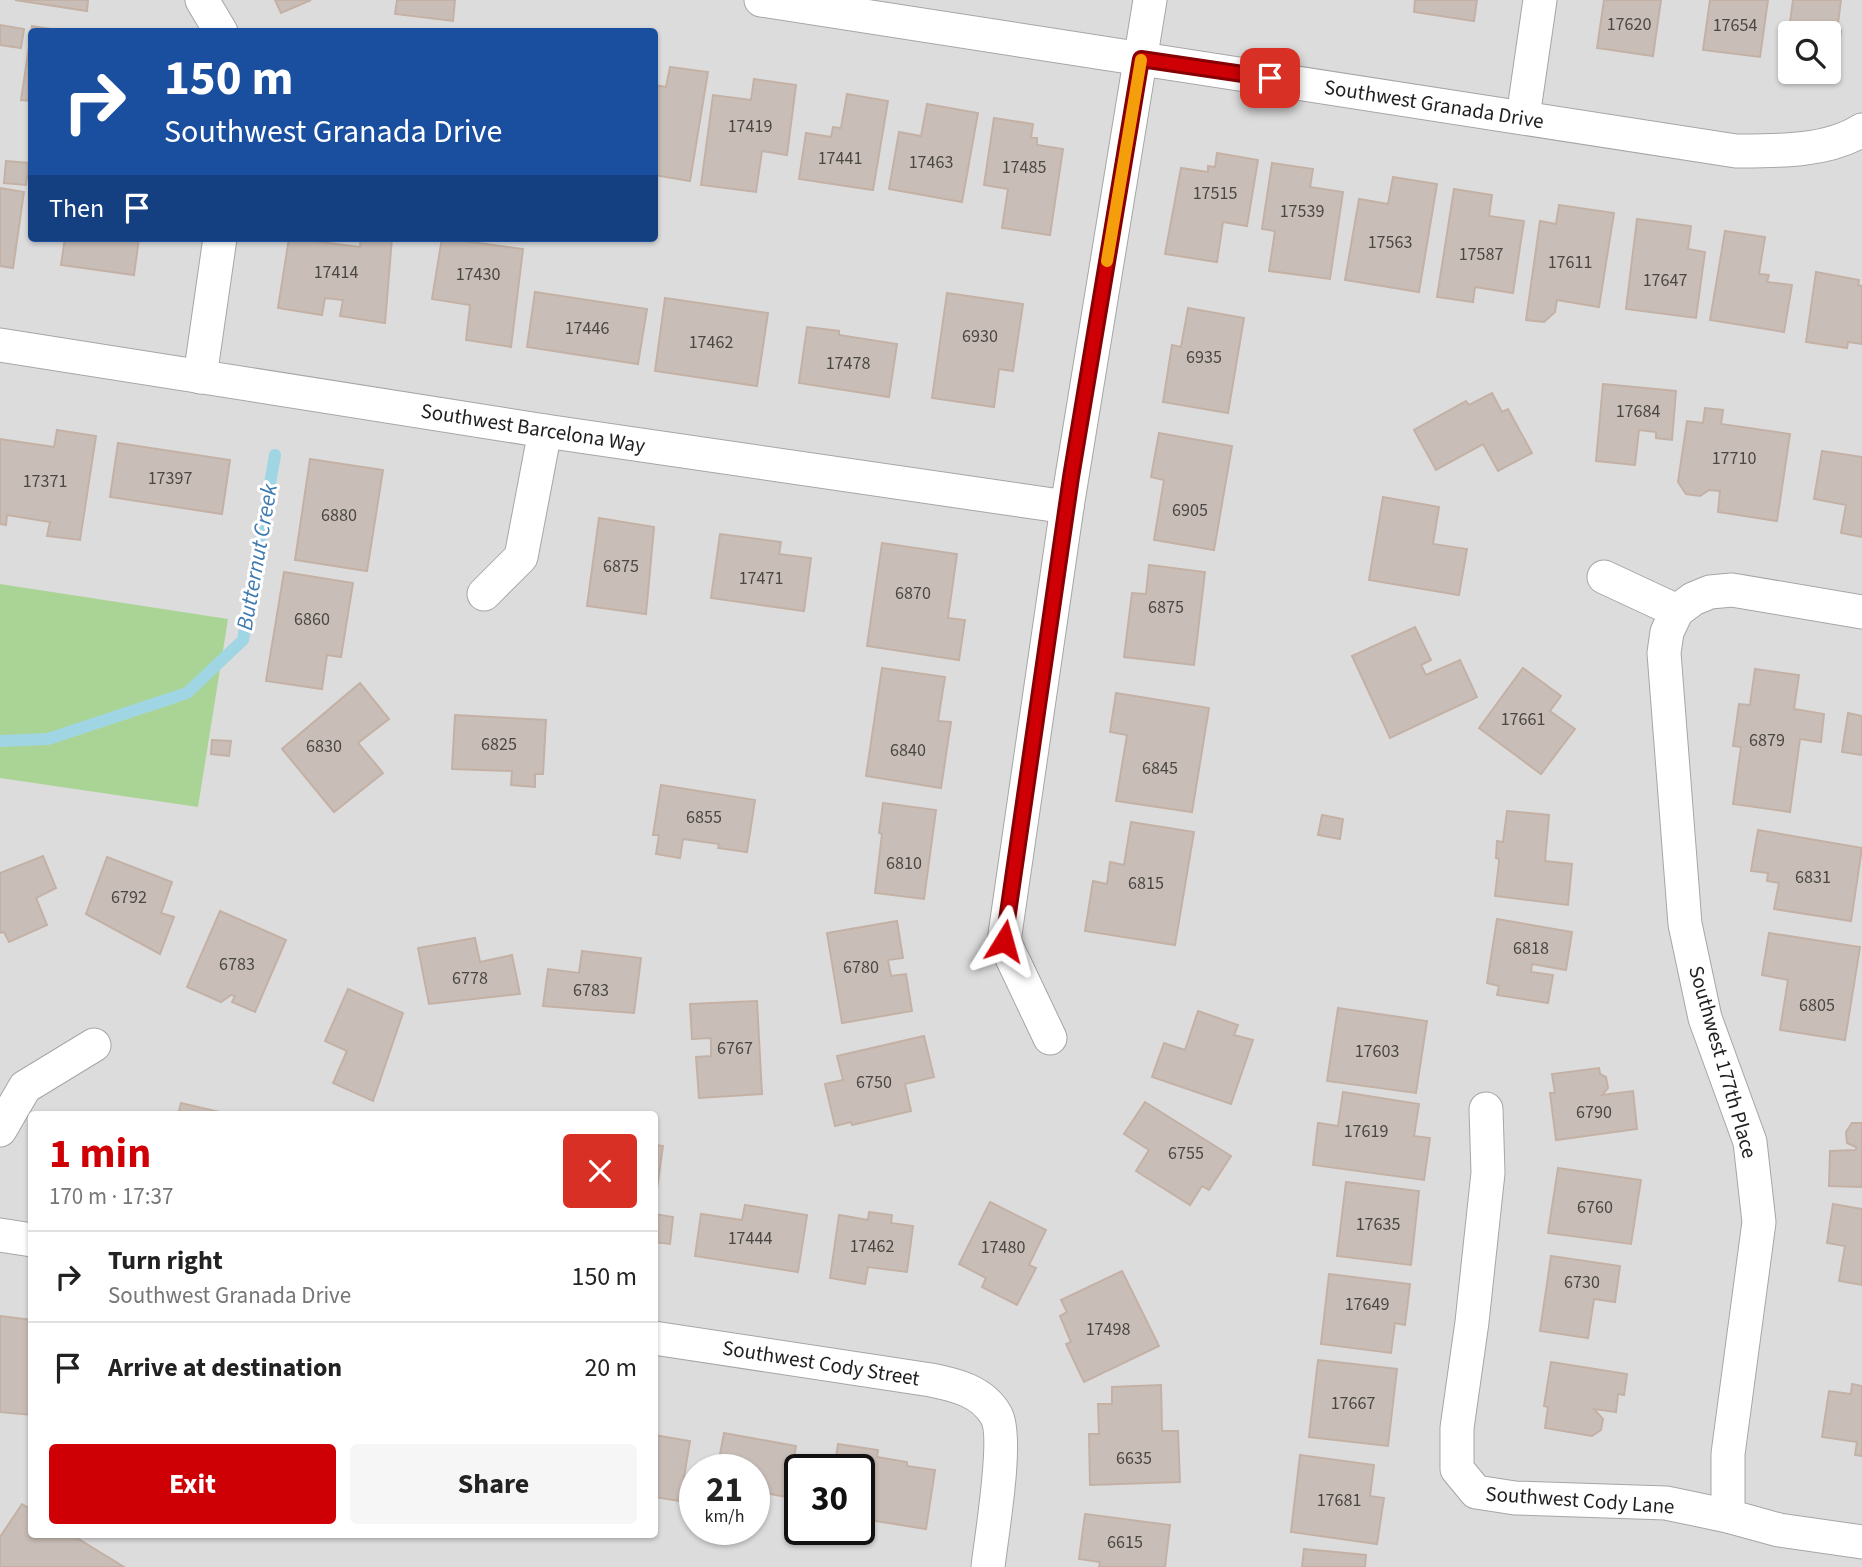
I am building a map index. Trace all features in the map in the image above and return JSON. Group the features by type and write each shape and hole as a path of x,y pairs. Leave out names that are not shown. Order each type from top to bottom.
{"street":[{"path":"202,0 219,28"},
{"name":"Southwest Granada Drive","path":"761,0 1737,151 1795,149 1860,135"},
{"path":"1050,1038 1004,941 1067,507 1150,0"},
{"path":"1523,117 1540,0"},
{"path":"200,377 219,242"},
{"name":"Southwest Barcelona Way","path":"0,345 545,431 1067,507"},
{"path":"484,594 522,557 545,431"},
{"path":"1604,577 1677,611 1710,592 1732,590 1862,612"},
{"name":"Southwest 177th Place","path":"1677,611 1667,632 1664,653 1685,924 1705,1018 1750,1142 1759,1222 1728,1454 1728,1516"},
{"path":"0,1130 25,1087 94,1045"},
{"name":"Southwest Cody Lane","path":"1486,1109 1488,1172 1472,1322 1457,1428 1457,1469 1476,1492 1515,1498 1666,1503 1728,1516 1779,1531 1862,1542"},
{"path":"0,1236 28,1240"},
{"name":"Southwest Cody Street","path":"658,1339 931,1380 962,1387 984,1400 998,1417 1001,1443 988,1567"}],"shaded area":[{"path":"0,0 1862,0 1862,1567 0,1567"}],"green space":[{"path":"0,584 228,619 198,807 0,778"}],"building":[{"path":"15,0 88,0 87,11"},
{"path":"275,0 311,0 281,13"},
{"path":"397,0 455,0 453,21 395,14"},
{"path":"1415,0 1477,0 1474,21 1414,12"},
{"path":"1604,0 1661,0 1653,56 1597,48"},
{"path":"1710,0 1768,0 1760,57 1703,50"},
{"path":"1793,0 1841,0 1838,21 1790,21"},
{"path":"0,25 24,29 21,48 0,45"},
{"path":"28,53 28,101 21,100"},
{"path":"670,67 708,72 690,181 658,176 658,86 666,87"},
{"path":"754,79 796,85 787,155 762,151 756,192 701,185 713,95 751,100"},
{"path":"847,94 888,101 873,190 799,179 806,133 831,137 833,127 841,128"},
{"path":"927,104 978,113 962,202 889,189 899,132 921,136"},
{"path":"994,118 1033,124 1031,138 1037,138 1037,145 1063,149 1050,235 1002,228 1008,189 984,185"},
{"path":"1217,153 1258,160 1247,226 1223,222 1217,262 1165,254 1181,168 1208,172 1208,166 1215,167"},
{"path":"6,161 28,163 26,185 4,183"},
{"path":"1272,163 1313,169 1310,187 1343,192 1330,279 1269,271 1275,231 1262,229"},
{"path":"1393,177 1437,184 1419,292 1345,280 1359,199 1388,204"},
{"path":"0,188 24,192 13,268 0,266"},
{"path":"1454,189 1492,195 1489,216 1524,221 1513,293 1475,287 1473,302 1437,297"},
{"path":"1559,205 1614,213 1599,307 1557,300 1555,312 1544,322 1526,320 1540,221 1556,224"},
{"path":"1637,219 1691,226 1688,249 1705,252 1696,318 1626,309"},
{"path":"1725,231 1765,237 1759,274 1769,275 1767,282 1792,285 1784,332 1710,320"},
{"path":"64,242 138,242 134,275 61,265"},
{"path":"288,242 321,242 360,247 361,242 392,242 385,323 340,316 343,300 325,298 322,315 278,308"},
{"path":"441,242 471,242 523,249 511,347 466,340 470,305 432,299"},
{"path":"1816,272 1859,280 1858,285 1862,286 1862,344 1848,342 1847,348 1806,342"},
{"path":"535,292 647,309 638,364 527,347"},
{"path":"947,293 1023,304 1013,371 999,369 994,407 932,398"},
{"path":"665,298 768,313 757,386 655,371"},
{"path":"1188,308 1244,318 1228,413 1163,402 1172,345 1181,347"},
{"path":"807,327 897,344 889,397 799,383"},
{"path":"1603,384 1676,391 1672,440 1656,438 1656,432 1639,430 1635,465 1596,461"},
{"path":"1492,393 1502,412 1508,409 1532,453 1498,471 1483,444 1436,470 1414,430 1466,401 1469,405"},
{"path":"1705,408 1723,410 1721,424 1790,434 1777,521 1718,512 1720,491 1709,490 1700,496 1686,494 1678,482 1687,421 1703,423"},
{"path":"57,430 96,436 80,540 47,536 50,522 7,515 6,525 0,524 0,439 54,447"},
{"path":"1159,433 1232,446 1214,550 1154,540 1164,480 1151,477"},
{"path":"118,443 230,460 222,514 110,497"},
{"path":"1822,451 1862,457 1862,537 1841,533 1846,505 1814,499"},
{"path":"310,459 383,470 367,571 295,560"},
{"path":"1383,497 1439,507 1433,544 1467,549 1459,595 1369,580"},
{"path":"599,518 654,527 646,614 587,606"},
{"path":"720,534 781,542 779,554 811,558 804,611 711,598"},
{"path":"882,543 957,554 948,618 965,620 959,660 867,646"},
{"path":"1149,565 1205,572 1194,665 1124,657 1132,593 1146,594"},
{"path":"284,572 353,583 341,657 327,655 322,689 266,681"},
{"path":"1415,627 1431,660 1421,665 1426,675 1460,660 1477,697 1390,738 1352,656"},
{"path":"882,668 945,677 938,721 951,722 941,788 866,776"},
{"path":"1523,668 1561,696 1550,711 1575,729 1541,774 1479,728"},
{"path":"1755,669 1799,675 1794,709 1824,714 1821,742 1800,739 1790,812 1733,804 1741,747 1733,746 1739,704 1750,705"},
{"path":"360,683 389,719 358,743 383,773 334,812 282,749"},
{"path":"1116,693 1209,708 1192,812 1116,801 1127,735 1110,732"},
{"path":"1848,713 1862,716 1862,755 1842,752"},
{"path":"455,715 546,720 543,774 535,774 535,787 511,785 512,771 452,769"},
{"path":"212,740 231,741 229,756 211,754"},
{"path":"661,785 755,800 747,852 718,848 719,844 683,839 680,858 656,854 659,835 653,835"},
{"path":"883,803 936,810 924,899 875,893"},
{"path":"1507,811 1549,815 1545,861 1572,864 1568,905 1495,896 1499,862 1496,858 1497,841 1503,842"},
{"path":"1322,815 1343,819 1340,839 1318,835"},
{"path":"1131,822 1194,832 1175,945 1085,931 1093,881 1107,884 1110,862 1124,865"},
{"path":"1758,830 1862,848 1851,921 1774,909 1779,883 1767,881 1768,873 1751,871"},
{"path":"43,856 56,888 36,898 47,925 9,942 4,932 0,933 0,873"},
{"path":"107,857 172,882 161,913 174,917 160,954 86,914"},
{"path":"220,911 286,940 255,1012 232,1002 235,996 231,995 221,1002 187,987"},
{"path":"1497,919 1572,932 1566,970 1532,964 1531,972 1553,975 1548,1003 1497,995 1499,986 1487,983"},
{"path":"897,921 903,958 888,960 891,976 906,974 912,1011 842,1023 827,933"},
{"path":"1769,933 1860,947 1845,1040 1780,1030 1788,980 1762,975"},
{"path":"475,938 480,962 512,955 520,994 429,1004 418,948"},
{"path":"582,951 641,958 634,1013 543,1006 548,969 579,973"},
{"path":"348,989 403,1013 373,1101 333,1083 347,1051 325,1041"},
{"path":"757,1001 762,1094 699,1098 696,1057 711,1056 711,1038 692,1039 690,1004"},
{"path":"1338,1008 1427,1021 1416,1093 1327,1081"},
{"path":"1198,1011 1238,1025 1234,1035 1253,1040 1231,1104 1152,1077 1164,1043 1185,1050"},
{"path":"924,1036 934,1077 905,1084 911,1111 852,1125 851,1122 835,1126 825,1084 843,1080 837,1056"},
{"path":"1599,1068 1600,1074 1606,1077 1608,1088 1602,1095 1633,1091 1637,1129 1556,1140 1550,1093 1555,1093 1552,1074"},
{"path":"1343,1092 1419,1104 1414,1136 1430,1138 1424,1180 1313,1165 1318,1123 1338,1126"},
{"path":"1145,1102 1231,1156 1209,1190 1202,1186 1190,1205 1136,1171 1149,1150 1124,1134"},
{"path":"181,1103 215,1111 179,1111"},
{"path":"1852,1123 1862,1123 1862,1187 1829,1186 1830,1151 1856,1150 1856,1147 1847,1143 1846,1132"},
{"path":"658,1145 663,1146 658,1182"},
{"path":"1558,1168 1641,1180 1631,1244 1548,1233"},
{"path":"1346,1182 1419,1191 1411,1265 1337,1256"},
{"path":"990,1202 1046,1230 1029,1265 1036,1268 1017,1305 982,1287 986,1278 959,1264"},
{"path":"1833,1204 1862,1209 1862,1285 1839,1281 1845,1246 1827,1243"},
{"path":"745,1205 807,1215 798,1272 695,1256 701,1214 742,1220"},
{"path":"869,1212 892,1215 891,1223 913,1226 907,1272 868,1267 865,1284 830,1278 839,1215 868,1220"},
{"path":"658,1215 673,1217 670,1244 658,1242"},
{"path":"1551,1256 1620,1266 1615,1302 1594,1299 1588,1338 1540,1331"},
{"path":"1122,1271 1159,1346 1084,1382 1066,1344 1071,1342 1060,1316 1067,1312 1061,1300"},
{"path":"1329,1274 1410,1284 1405,1325 1395,1323 1391,1353 1321,1344"},
{"path":"0,1316 28,1320 28,1415 0,1412"},
{"path":"1318,1360 1397,1369 1388,1446 1309,1437"},
{"path":"1551,1362 1627,1374 1624,1395 1618,1394 1616,1412 1594,1409 1603,1419 1601,1430 1592,1436 1545,1428 1548,1407 1544,1406"},
{"path":"1852,1384 1862,1386 1862,1456 1855,1455 1857,1442 1822,1437 1829,1391 1851,1394"},
{"path":"1161,1385 1162,1431 1178,1431 1180,1482 1090,1485 1089,1434 1099,1434 1098,1404 1112,1404 1112,1387"},
{"path":"724,1433 796,1446 795,1454 784,1454 784,1496 770,1494 770,1454 720,1454"},
{"path":"658,1436 690,1441 688,1454 679,1454 679,1501 658,1498"},
{"path":"838,1444 878,1450 877,1457 907,1462 907,1466 935,1470 926,1529 875,1521 875,1454 836,1454"},
{"path":"1300,1455 1374,1465 1370,1496 1384,1498 1377,1544 1291,1532"},
{"path":"22,1504 28,1508 28,1538 77,1538 124,1567 0,1567 0,1537"},
{"path":"1085,1514 1170,1525 1165,1567 1099,1567 1100,1562 1079,1559"},
{"path":"1304,1549 1366,1555 1365,1567 1302,1567"}],"waterway":[{"name":"Butternut Creek","path":"0,741 48,739 187,693 243,640 275,455"}],"slow traffic":[{"path":"1107,261 1141,60"}],"route":[{"path":"1004,941 1071,477 1141,59 1270,78"}]}
